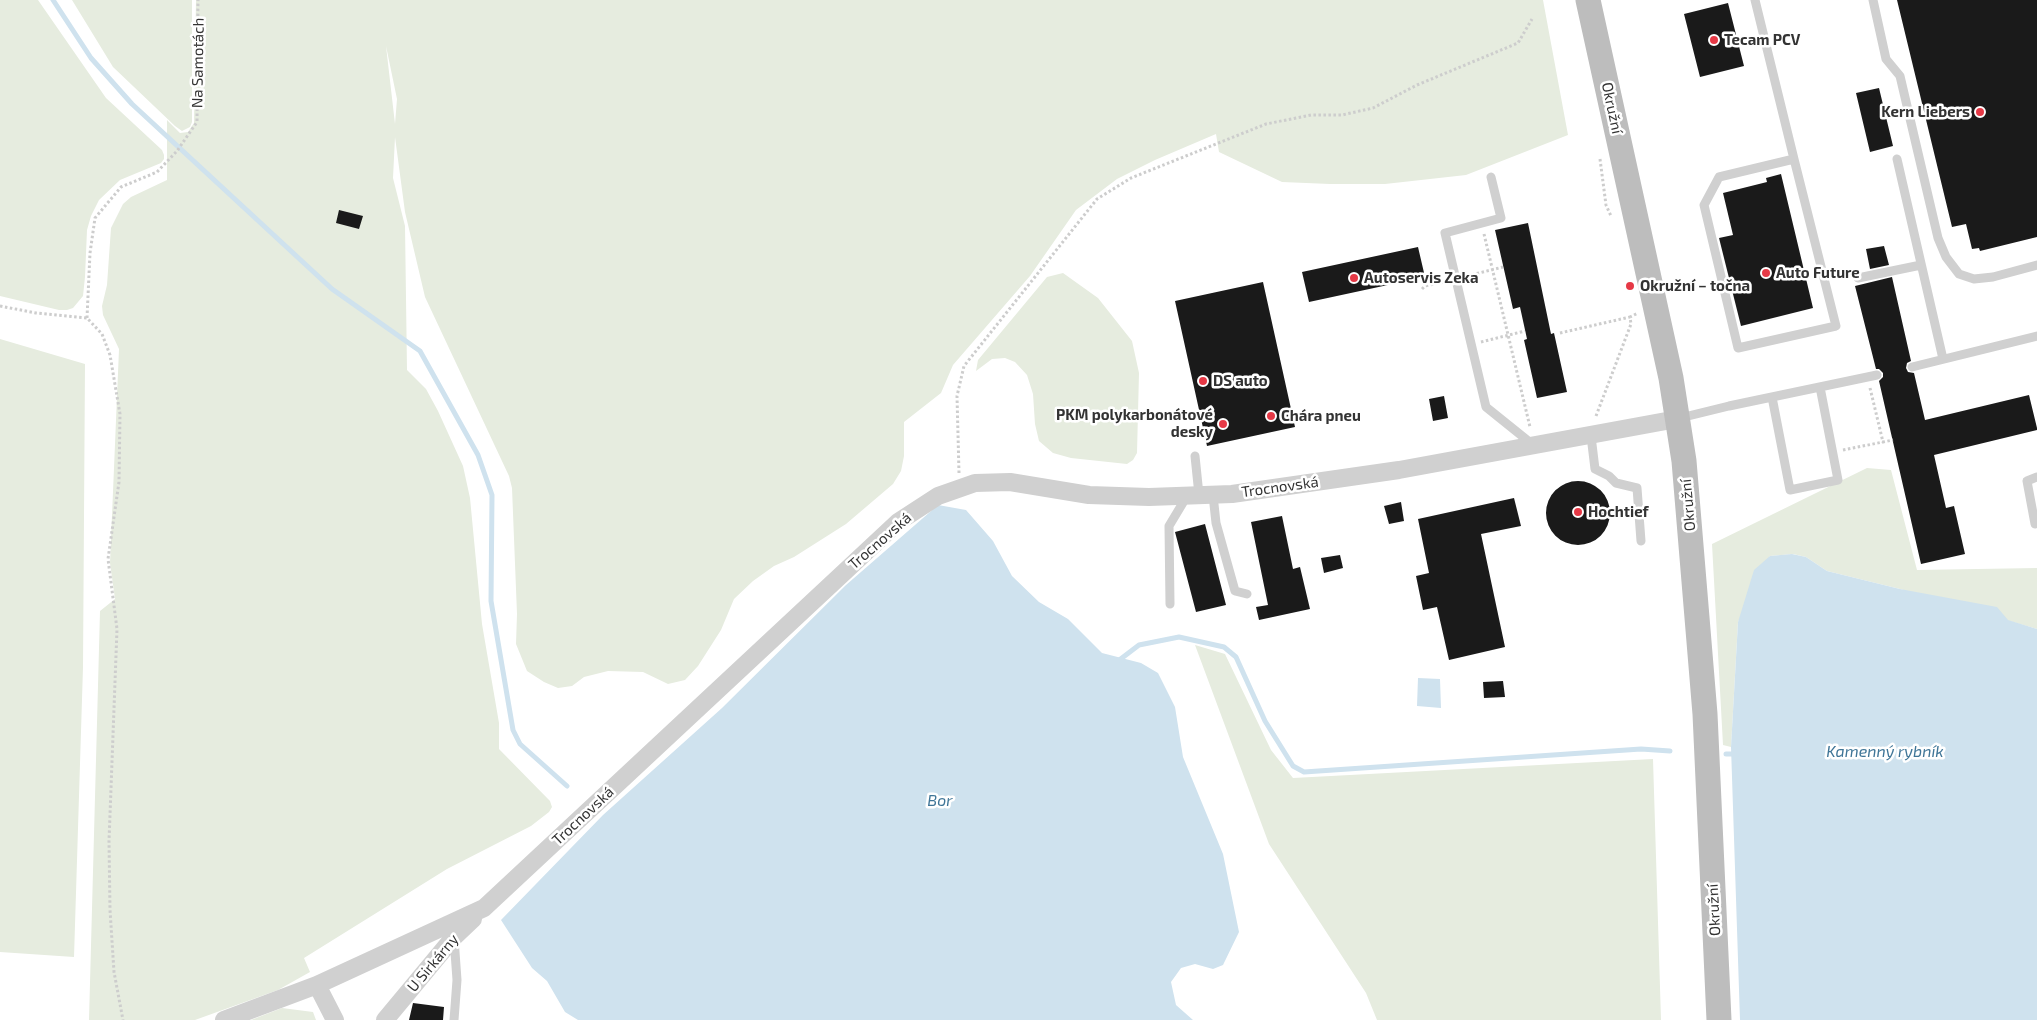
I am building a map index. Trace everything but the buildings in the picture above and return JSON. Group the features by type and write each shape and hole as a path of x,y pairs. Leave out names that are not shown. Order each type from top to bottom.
{"main road":[{"name":"Okružní","path":"1588,0 1671,378 1684,461 1705,714 1719,1020"}],"street":[{"name":"Trocnovská","path":"224,1020 317,985 484,908 898,522 938,496 975,483 1010,482 1089,494 1149,497 1232,494 1375,474 1677,419"},
{"name":"U Sirkárny","path":"385,1020 454,937 484,908"},
{"path":"317,985 335,1020"}],"lane":[{"path":"1755,0 1836,326 1738,348 1704,205 1720,176 1794,159"},
{"path":"1873,0 1886,59 1900,76 1938,238 1946,257 1959,274 1974,279 1993,277 2037,265"},
{"path":"1898,159 1943,359"},
{"path":"1492,177 1502,218 1446,233 1486,408 1534,446"},
{"path":"1858,278 1921,265"},
{"path":"1912,367 2037,336"},
{"path":"1677,419 1872,376"},
{"path":"1772,397 1790,490 1838,480 1820,387"},
{"path":"1591,436 1595,469 1616,483 1637,488 1641,541"},
{"path":"1195,456 1200,495 1216,522 1235,590 1247,594"},
{"path":"2035,524 2027,481 2037,477"},
{"path":"1170,604 1170,526 1200,495"},
{"path":"454,937 457,980 454,1020"}],"path":[{"name":"Na Samotách","path":"87,318 90,253 95,218 121,186 157,172 177,151 197,122 198,0"},
{"path":"960,489 957,396 964,366 1097,199 1131,178 1266,124 1311,115 1342,115 1373,108 1417,85 1518,43 1532,19"},
{"path":"1600,157 1606,206 1611,216"},
{"path":"1482,224 1534,446"},
{"path":"0,306 36,313 87,318 102,334 110,355 120,414 119,482 108,559 117,629 109,841 110,910 114,972 122,1020"},
{"path":"1560,333 1630,317 1638,313"},
{"path":"1596,416 1630,324 1630,317"},
{"path":"1471,345 1525,331"},
{"path":"1872,376 1883,442"},
{"path":"1832,452 1893,440"}],"shaded area":[{"path":"0,0 38,0 106,98 162,150 164,155 161,163 120,180 99,200 87,230 83,296 73,308 67,310 59,310 0,296"},
{"path":"72,0 192,0 192,122 190,127 182,131 175,126 113,67"},
{"path":"196,0 1543,0 1568,135 1466,175 1385,184 1330,184 1282,182 1219,152 1216,134 1155,160 1117,179 1076,210 1030,276 953,365 941,393 904,422 904,456 901,471 893,484 846,524 794,557 774,566 753,581 734,599 721,630 698,666 685,680 668,684 643,672 608,671 584,677 572,686 558,688 527,671 516,644 517,614 512,488 509,476 425,297 405,212 395,137 393,178 405,226 407,370 426,389 463,466 470,498 482,624 499,723 499,749 550,801 552,807 549,812 531,826 447,869 304,958 310,972 278,990 195,1020 89,1020 100,611 115,599 110,563 119,349 103,315 102,306 107,285 111,228 123,204 131,197 167,180 167,120 180,133 188,132 194,123","holes":["386,46 397,99 395,124"]},
{"path":"1063,273 1098,298 1132,341 1139,373 1137,453 1133,460 1127,464 1071,458 1053,453 1039,441 1035,424 1033,394 1027,375 1015,362 1005,358 992,359 976,371 978,360 1047,277"},
{"path":"0,339 85,364 83,667 74,957 0,952"},
{"path":"1867,468 1891,470 1917,570 2037,568 2037,629 1900,589 1827,571 1806,557 1793,554 1770,556 1738,622 1731,747 1723,745 1712,544"},
{"path":"1195,645 1225,654 1271,750 1293,778 1653,759 1661,1020 1377,1020 1366,993 1269,844"},
{"path":"282,1008 313,1012 316,1020 251,1020"}],"water":[{"name":"Bor","path":"938,505 966,510 993,541 1012,576 1039,602 1068,619 1102,653 1141,663 1158,673 1175,707 1183,757 1223,854 1239,932 1223,965 1213,969 1195,964 1181,968 1171,982 1176,1005 1193,1020 578,1020 565,1012 547,981 532,968 501,920 603,815 722,708 846,585"},
{"name":"Kamenný rybník","path":"1792,554 1806,557 1827,571 1900,589 1997,607 2008,620 2037,629 2037,1020 1740,1020 1731,747 1738,622 1754,570 1770,556"},
{"path":"1418,678 1440,679 1441,708 1417,706"}],"waterway":[{"path":"53,0 91,58 132,104 332,289 420,351 478,455 492,495 491,601 513,730 520,744 567,786"},
{"path":"1118,661 1139,645 1179,637 1224,647 1236,657 1265,721 1293,766 1304,772 1641,749 1670,751"},
{"path":"1726,754 1737,754"}],"place":[{"name":"Tecam PCV","path":"1714,40"},
{"name":"Kern Liebers","path":"1980,112"},
{"name":"Auto Future","path":"1766,273"},
{"name":"Autoservis Zeka","path":"1354,278"},
{"name":"Okružní – točna","path":"1630,286"},
{"name":"DS auto","path":"1203,381"},
{"name":"Chára pneu","path":"1271,416"},
{"name":"PKM polykarbonátové desky","path":"1223,424"},
{"name":"Hochtief","path":"1578,512"}]}
